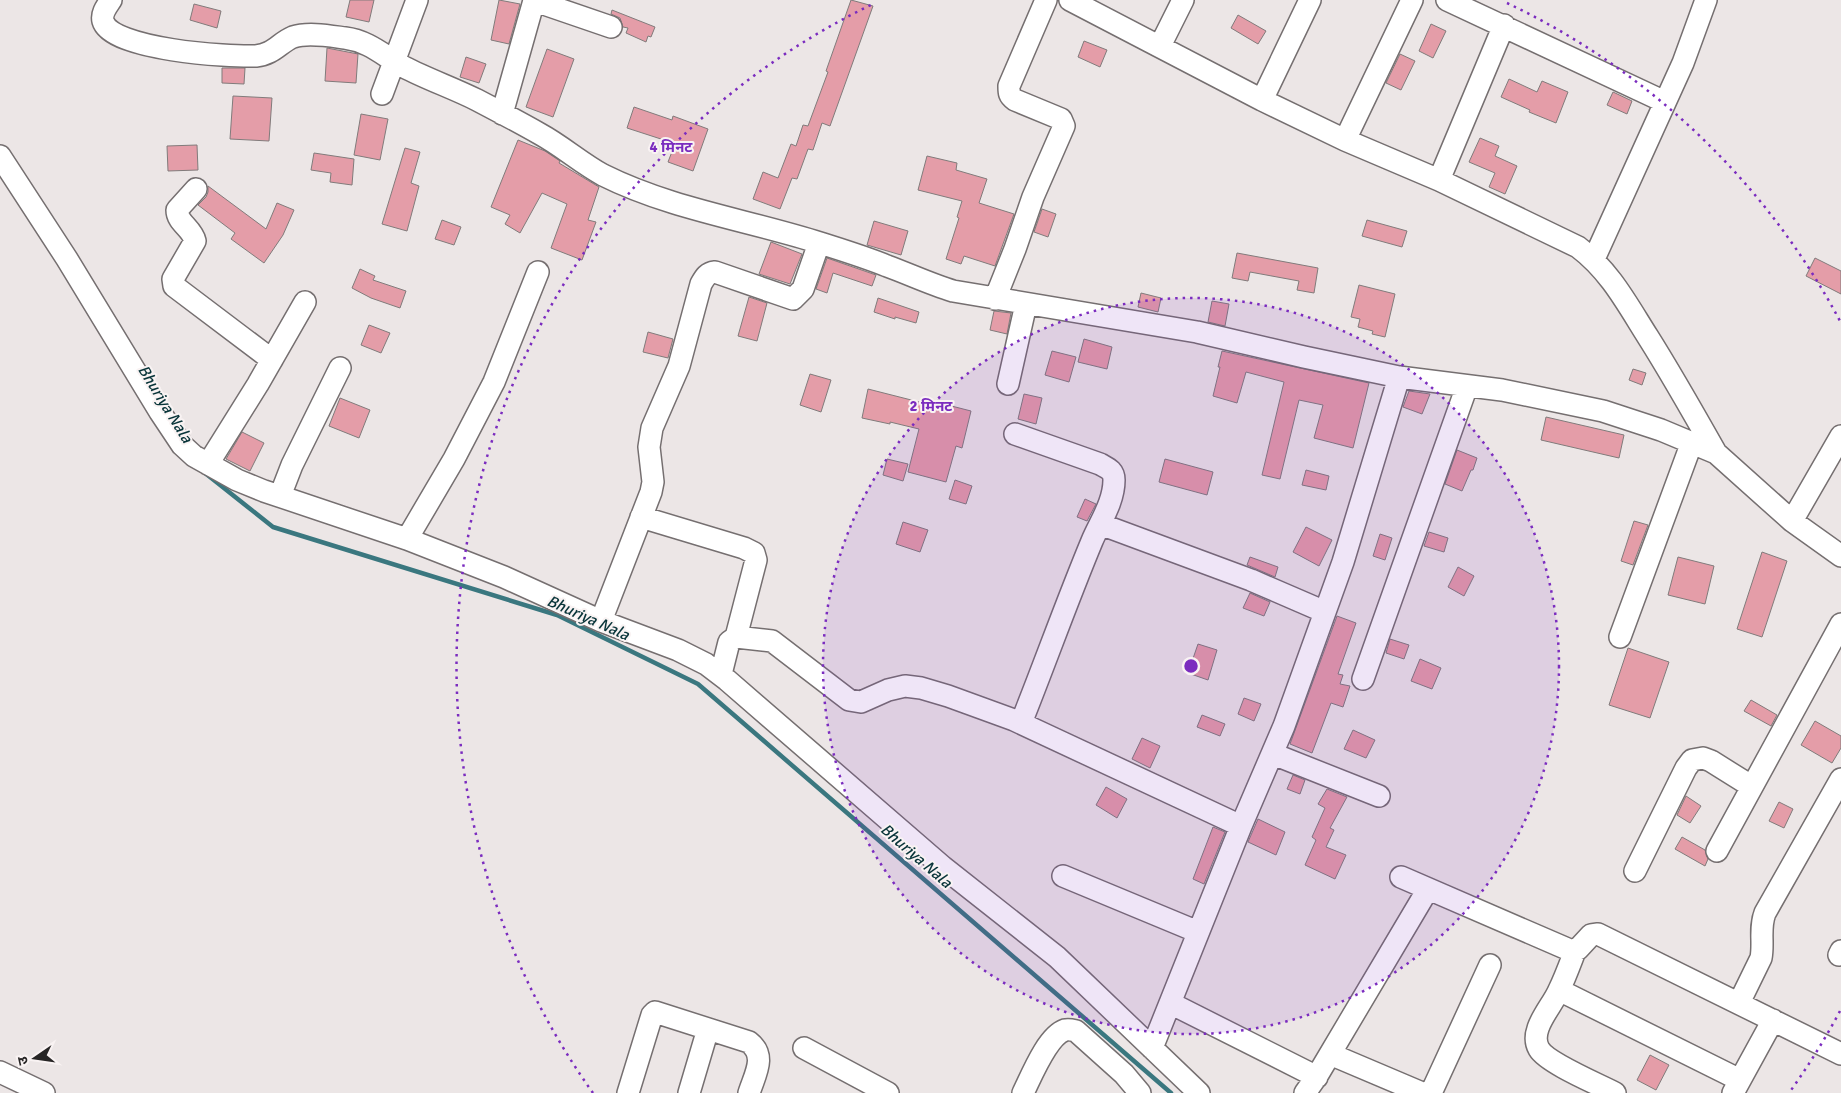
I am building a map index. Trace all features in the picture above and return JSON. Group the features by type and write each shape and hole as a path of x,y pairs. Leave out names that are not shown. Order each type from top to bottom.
{"street":[{"path":"111,0 102,18 105,26 117,34 133,41 160,48 196,54 257,56 274,51 296,36 358,40 369,44 394,61 477,100 557,144 584,164 632,188 674,203 819,243 885,264 935,286 994,299 1196,332 1399,377 1548,399 1603,411 1661,430 1716,452"},
{"path":"382,94 417,0"},
{"path":"994,299 1015,249 1033,197 1064,126 1061,119 1015,100 1009,92 1009,86 1046,0"},
{"path":"1160,46 1183,0"},
{"path":"1262,100 1310,0"},
{"path":"1345,140 1412,0"},
{"path":"1447,0 1504,25 1665,102"},
{"path":"1594,259 1683,63 1706,0"},
{"path":"502,114 533,4 538,2 611,27"},
{"path":"1080,2 1262,100 1345,140 1439,180 1567,241 1594,259 1614,282 1684,395 1716,452 1792,521 1841,556"},
{"path":"1439,180 1504,25"},
{"path":"0,156 67,259 160,412 182,445 194,456 237,480 407,539 504,577 601,620 678,650 706,664 721,674 943,867 1057,957 1198,1093"},
{"path":"196,189 177,210 178,216 193,235 195,241 173,279 174,286 272,360"},
{"path":"601,620 653,482 649,447 652,428 679,366 701,284 705,276 714,272 793,299 803,289 819,243"},
{"path":"407,539 454,459 494,382 538,272"},
{"path":"208,464 305,302"},
{"path":"1008,384 1026,304"},
{"path":"280,496 292,465 340,368"},
{"path":"1152,1048 1241,826 1273,754 1346,554 1399,377"},
{"path":"1363,679 1467,386"},
{"path":"1015,434 1100,464 1111,470 1114,475 1110,503 1021,723"},
{"path":"1792,521 1841,436"},
{"path":"1620,637 1692,442"},
{"path":"641,517 744,548 754,553 756,560 736,637 729,642 721,674"},
{"path":"1100,524 1251,580 1325,612"},
{"path":"1717,851 1841,624"},
{"path":"736,637 772,641 853,702 869,699 888,690 905,686 921,688 948,696 1021,723 1241,826"},
{"path":"1273,754 1379,796"},
{"path":"1635,871 1686,768 1692,760 1703,758 1711,761 1751,786"},
{"path":"1738,1003 1761,958 1761,929 1765,913 1841,779"},
{"path":"1063,876 1198,932"},
{"path":"1400,877 1575,951"},
{"path":"1170,1004 1311,1085 1428,889"},
{"path":"1615,1093 1551,1060 1540,1050 1536,1039 1539,1027 1559,990 1575,951 1591,935 1598,934 1841,1054"},
{"path":"1432,1093 1490,966"},
{"path":"1559,990 1736,1086 1773,1020"},
{"path":"628,1093 653,1014 660,1013 749,1042 756,1047 759,1052 759,1062 749,1093"},
{"path":"689,1093 708,1029"},
{"path":"1023,1093 1045,1049 1057,1034 1070,1029 1076,1031 1117,1068 1140,1093"},
{"path":"804,1048 888,1093"},
{"path":"1330,1054 1422,1093"},
{"path":"0,1072 44,1093"}],"building":[{"path":"350,0 374,0 369,22 346,17"},
{"path":"499,0 520,4 509,44 491,40"},
{"path":"851,0 873,6 830,126 822,123 813,150 808,149 797,179 792,178 780,209 753,199 763,172 778,178 791,144 796,146 803,125 808,126"},
{"path":"194,4 221,11 217,28 190,20"},
{"path":"612,10 655,27 651,37 648,36 646,42 626,33 628,28 623,27 620,18 611,14"},
{"path":"1238,15 1266,31 1258,44 1231,28"},
{"path":"1431,24 1446,31 1433,58 1419,51"},
{"path":"1084,41 1107,50 1100,67 1078,57"},
{"path":"327,48 358,54 356,83 325,81"},
{"path":"547,49 574,59 553,117 526,107"},
{"path":"1400,54 1415,61 1401,90 1386,83"},
{"path":"466,57 486,64 479,83 460,77"},
{"path":"222,68 245,68 244,84 222,83"},
{"path":"1509,79 1537,92 1542,81 1568,92 1556,123 1529,112 1530,110 1501,97"},
{"path":"1613,92 1632,101 1627,114 1607,105"},
{"path":"233,96 272,98 269,141 230,139"},
{"path":"634,107 672,120 673,116 708,129 693,171 668,162 673,149 662,145 664,140 627,128"},
{"path":"361,114 388,119 380,160 354,155"},
{"path":"1480,138 1499,146 1495,156 1517,166 1505,194 1489,187 1495,173 1469,162"},
{"path":"518,140 545,151 560,161 559,163 599,187 588,220 596,222 582,260 551,248 567,204 542,193 520,233 505,224 510,215 491,207"},
{"path":"197,145 198,170 168,171 167,146"},
{"path":"405,148 420,152 411,183 419,186 407,231 382,224"},
{"path":"314,153 354,159 352,185 330,182 331,173 311,170"},
{"path":"927,156 957,163 956,170 987,179 979,203 1014,214 995,266 964,256 961,264 946,259 959,218 957,217 962,201 918,190"},
{"path":"208,186 266,229 277,203 294,210 283,235 264,263 231,239 235,233 198,205 206,197"},
{"path":"1042,209 1056,214 1048,237 1034,232"},
{"path":"442,220 461,227 454,245 435,239"},
{"path":"1367,220 1407,231 1402,247 1362,236"},
{"path":"874,221 908,231 901,255 867,245"},
{"path":"771,242 802,254 790,284 759,274"},
{"path":"1237,253 1318,268 1314,293 1297,290 1299,281 1250,272 1248,281 1232,278"},
{"path":"827,258 876,275 872,286 833,273 827,293 816,289"},
{"path":"1815,258 1841,271 1841,294 1806,276"},
{"path":"360,269 375,276 373,280 406,291 400,308 371,298 352,288"},
{"path":"1359,285 1395,294 1385,337 1372,334 1373,331 1358,327 1360,319 1351,317"},
{"path":"1141,293 1161,298 1158,312 1138,307"},
{"path":"749,297 767,303 757,341 738,336"},
{"path":"878,298 919,312 916,323 874,312"},
{"path":"1212,301 1229,304 1225,326 1208,322"},
{"path":"994,311 1011,313 1007,334 990,330"},
{"path":"369,325 390,333 381,353 361,345"},
{"path":"648,332 673,339 668,358 643,352"},
{"path":"1084,339 1112,347 1107,369 1078,362"},
{"path":"1052,351 1076,357 1069,382 1045,375"},
{"path":"1222,351 1369,383 1353,448 1314,438 1323,405 1299,400 1280,479 1262,475 1284,382 1246,372 1237,403 1213,396"},
{"path":"1633,369 1646,373 1642,385 1629,380"},
{"path":"810,374 831,380 821,412 800,405"},
{"path":"868,389 927,404 928,400 971,411 962,448 956,446 946,482 908,472 919,429 862,418"},
{"path":"1409,391 1430,394 1422,414 1403,407"},
{"path":"1024,394 1042,398 1036,424 1018,419"},
{"path":"340,398 370,410 359,438 329,426"},
{"path":"1546,417 1624,435 1619,458 1541,440"},
{"path":"242,432 264,443 250,471 226,459"},
{"path":"1457,450 1477,458 1462,491 1445,484"},
{"path":"887,459 908,464 903,481 883,475"},
{"path":"1165,459 1213,472 1207,495 1159,482"},
{"path":"1306,470 1329,476 1326,490 1302,485"},
{"path":"955,480 972,486 966,504 949,499"},
{"path":"1085,499 1096,504 1087,521 1077,517"},
{"path":"1634,521 1648,525 1633,565 1621,561"},
{"path":"903,522 928,530 920,552 896,544"},
{"path":"1306,527 1332,540 1319,566 1293,552"},
{"path":"1429,532 1448,538 1444,552 1424,546"},
{"path":"1380,534 1392,538 1385,560 1373,556"},
{"path":"1762,552 1787,561 1762,637 1737,629"},
{"path":"1250,557 1278,567 1275,577 1247,565"},
{"path":"1678,557 1714,566 1705,604 1668,595"},
{"path":"1458,567 1474,576 1464,596 1448,587"},
{"path":"1250,593 1270,602 1264,616 1243,608"},
{"path":"1337,616 1356,623 1338,674 1343,675 1340,684 1350,686 1343,707 1331,703 1312,753 1290,744"},
{"path":"1390,639 1409,645 1404,659 1386,653"},
{"path":"1198,644 1217,650 1208,680 1188,673"},
{"path":"1628,648 1669,662 1650,718 1609,705"},
{"path":"1420,659 1441,668 1432,689 1411,681"},
{"path":"1244,698 1261,704 1254,721 1238,714"},
{"path":"1751,700 1777,715 1771,726 1744,711"},
{"path":"1202,715 1225,724 1220,736 1197,727"},
{"path":"1815,721 1841,736 1841,748 1832,763 1801,745"},
{"path":"1353,730 1375,740 1366,758 1344,749"},
{"path":"1142,738 1160,746 1150,768 1132,759"},
{"path":"1293,775 1305,780 1300,794 1287,789"},
{"path":"1106,787 1127,799 1117,818 1096,805"},
{"path":"1327,789 1347,797 1330,828 1334,830 1326,847 1346,855 1335,879 1305,865 1316,840 1312,837 1325,808 1318,804"},
{"path":"1686,796 1701,806 1690,823 1677,815"},
{"path":"1779,802 1793,809 1784,828 1769,821"},
{"path":"1258,819 1285,832 1276,855 1248,842"},
{"path":"1213,827 1225,832 1204,884 1193,879"},
{"path":"1682,837 1705,850 1708,859 1705,866 1675,849"},
{"path":"1650,1055 1669,1065 1656,1090 1637,1080"}],"waterway":[{"name":"Bhuriya Nala","path":"205,473 273,527 557,615 698,684 1171,1093"}]}
